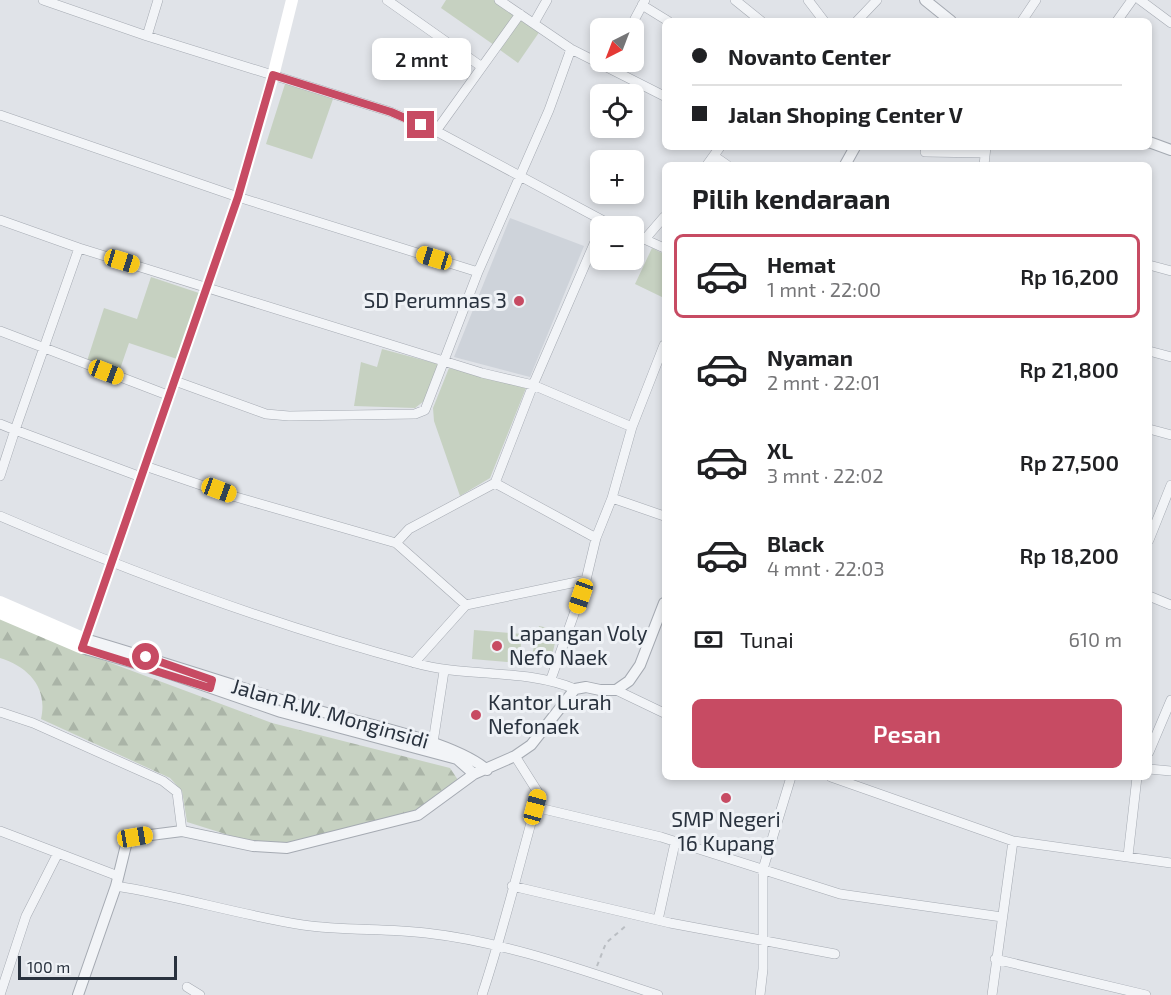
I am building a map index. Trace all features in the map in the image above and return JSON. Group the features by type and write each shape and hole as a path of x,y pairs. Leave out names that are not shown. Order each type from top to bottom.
{"main road":[{"path":"84,644 238,197 292,0"},
{"name":"Jalan R.W. Monginsidi","path":"0,602 84,644"},
{"name":"Jalan R.W. Monginsidi","path":"0,613 84,644"}],"street":[{"path":"43,0 147,36 391,112 436,131 521,175 590,219"},
{"path":"147,36 158,0"},
{"path":"387,0 482,67"},
{"path":"500,0 571,49 590,57"},
{"path":"534,23 547,0"},
{"path":"735,0 757,18"},
{"path":"808,0 822,18"},
{"path":"860,18 877,0"},
{"path":"925,0 943,18"},
{"path":"1024,18 1036,0"},
{"path":"1118,18 1132,0"},
{"path":"1140,0 1171,22"},
{"path":"635,18 644,2 664,18"},
{"path":"436,131 520,14"},
{"path":"175,381 266,414 289,416 415,414 429,406 478,272 549,110 571,49"},
{"path":"622,72 662,95"},
{"path":"0,115 238,197 478,272"},
{"path":"1152,143 1171,150"},
{"path":"709,162 718,150"},
{"path":"925,152 986,150"},
{"path":"714,156 723,162"},
{"path":"662,219 645,239 662,247"},
{"path":"0,220 79,248 444,361 533,386 632,427"},
{"path":"0,476 42,348 79,248"},
{"path":"396,543 409,529 495,483 590,252"},
{"path":"1152,266 1171,271"},
{"path":"0,331 170,396"},
{"path":"551,679 586,580 596,538 612,498 632,427 662,350"},
{"path":"1152,352 1171,357"},
{"path":"0,424 143,471 396,543 466,605"},
{"path":"1152,430 1171,435"},
{"path":"495,483 596,538"},
{"path":"1152,532 1171,485"},
{"path":"612,498 662,515"},
{"path":"0,516 113,564 303,629 414,663 444,671 551,679 575,689 586,687 616,690 662,712"},
{"path":"414,663 466,605 586,580"},
{"path":"1152,597 1171,604"},
{"path":"616,690 629,681 640,665 662,608"},
{"name":"Jalan R.W. Monginsidi","path":"84,644 165,662 211,684 280,712 432,747 476,760 487,770"},
{"path":"432,747 444,671"},
{"path":"78,995 117,881 127,841 135,837 182,831 253,846 297,846 418,815 474,774 515,756 531,745 575,689"},
{"path":"1152,745 1171,700"},
{"path":"0,712 33,723 164,781 177,792 182,831"},
{"name":"Jalan R.W. Monginsidi","path":"432,747 457,759 474,774"},
{"path":"485,994 499,946 512,886 535,807 537,789 515,756"},
{"path":"1152,769 1171,771"},
{"path":"760,995 763,869 790,780"},
{"path":"840,780 1013,841 1171,863"},
{"path":"1128,856 1137,780"},
{"path":"535,807 644,832 840,894 1002,917"},
{"path":"0,831 58,853 117,881 300,924 341,930 425,933 499,946 596,972 645,993 658,995"},
{"path":"992,995 995,959 1013,841"},
{"path":"658,920 675,843"},
{"path":"0,995 5,972 26,916 58,853"},
{"path":"512,886 658,920 762,938 835,954"},
{"path":"995,959 1146,995"},
{"path":"187,987 200,995"}],"path":[{"path":"596,972 606,943 630,922 644,917"}],"shaded area":[{"name":"SD Perumnas 3","path":"510,218 584,246 530,377 454,357"}],"green space":[{"path":"446,0 494,0 514,15 494,45 441,8"},
{"path":"521,18 540,31 518,63 500,50"},
{"path":"285,84 333,99 312,159 266,144"},
{"path":"652,248 662,253 662,297 635,284 642,270 644,270"},
{"path":"151,277 199,293 177,359 129,343 119,372 87,361 104,308 137,319"},
{"path":"382,349 438,364 424,401 415,408 354,406 361,362 377,367"},
{"path":"449,368 526,388 490,478 460,496 434,421 433,408"},
{"path":"0,618 84,653 272,723 450,768 458,780 418,814 300,843 254,843 187,822 182,791 170,778 41,719 42,698 34,680 20,667 0,658"},
{"path":"539,626 558,630 550,664 531,659"},
{"name":"Lapangan Voly Nefo Naek","path":"474,630 522,634 519,663 472,659"}],"place":[{"name":"SD Perumnas 3","path":"519,301"},
{"name":"Lapangan Voly Nefo Naek","path":"497,646"},
{"name":"Kantor Lurah Nefonaek","path":"476,715"},
{"name":"SMP Negeri 16 Kupang","path":"726,798"}],"route":[{"path":"146,657 212,680 210,688 162,671 82,648 113,564 238,197 273,75 391,112 421,125"}]}
